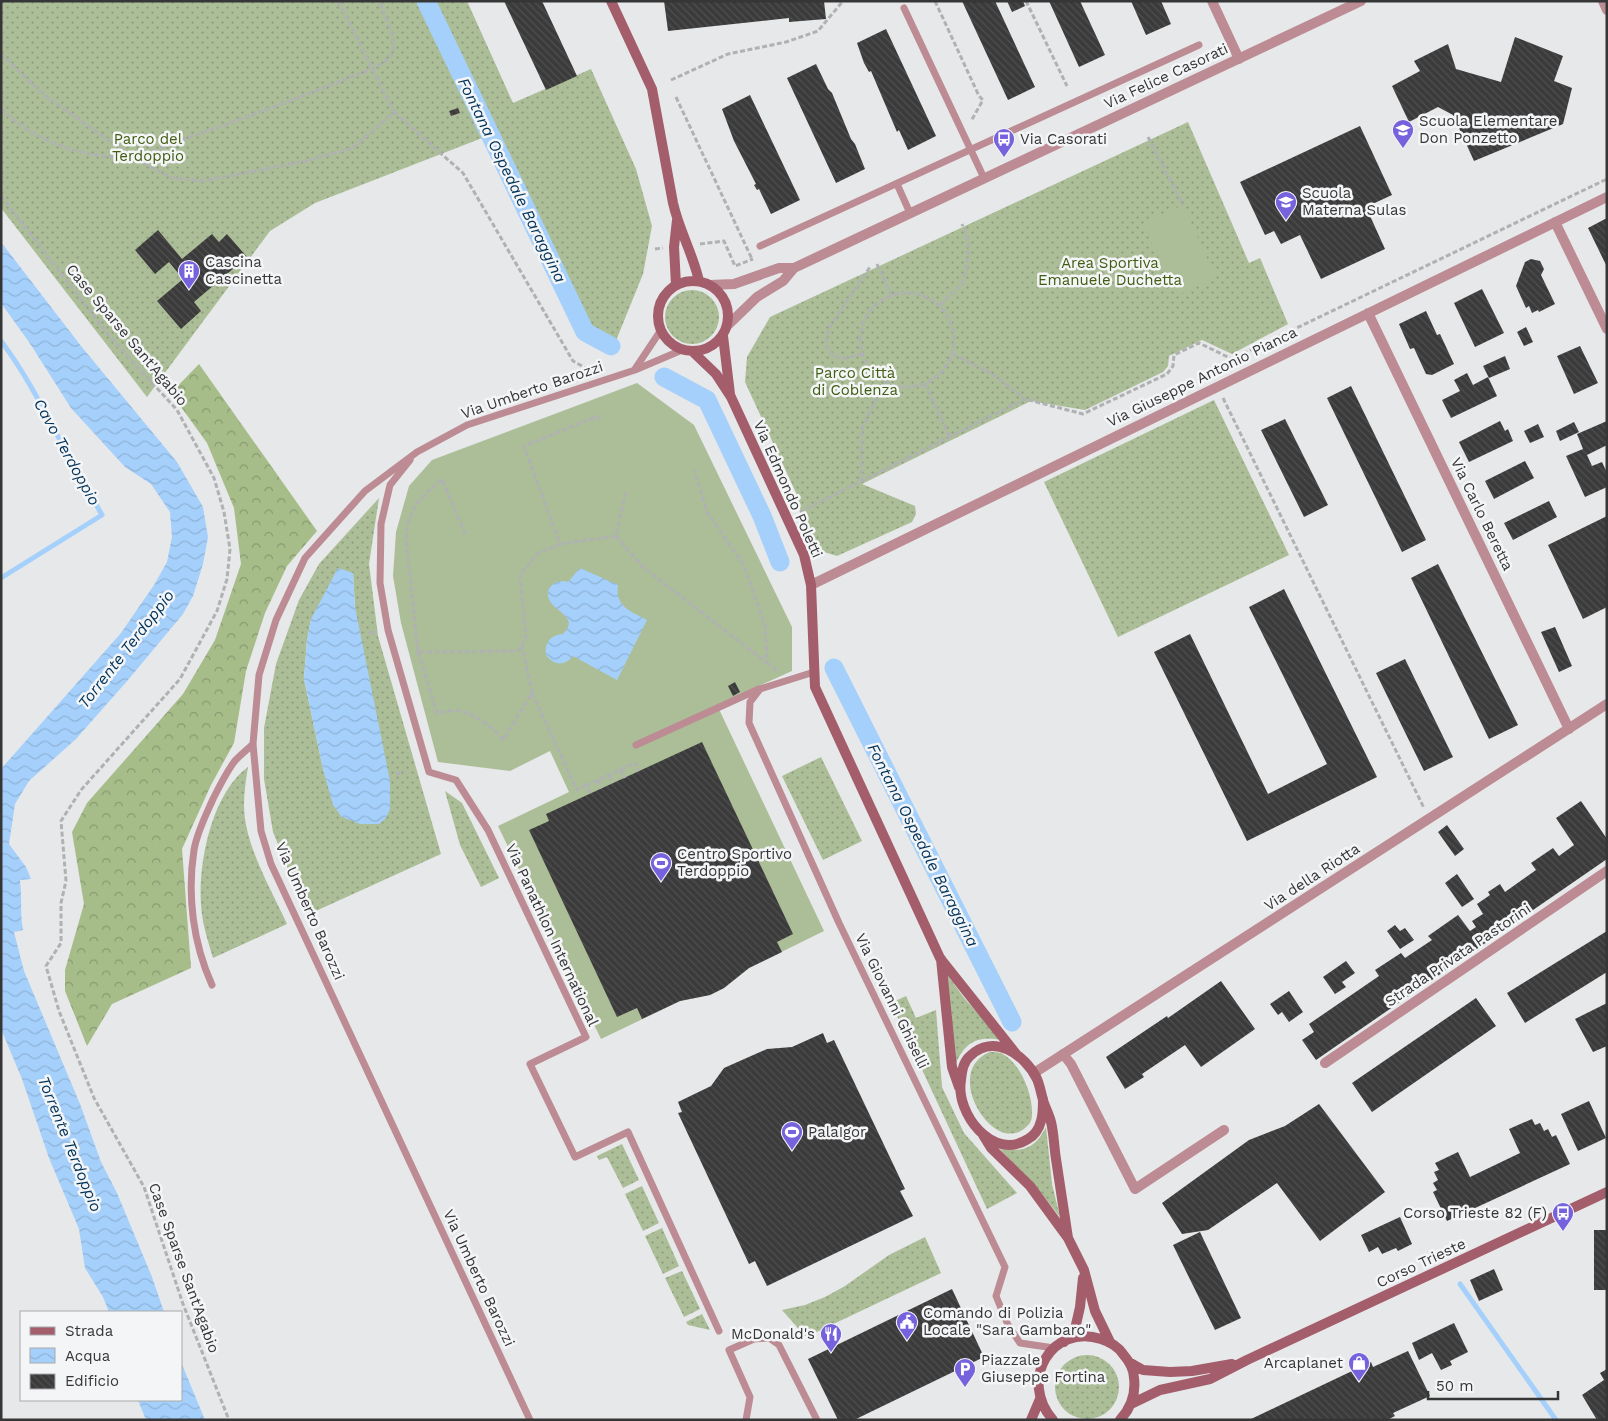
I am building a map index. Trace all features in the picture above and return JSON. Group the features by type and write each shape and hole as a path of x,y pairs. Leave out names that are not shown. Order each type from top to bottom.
{"street":[{"path":"611,1 652,89 677,219 696,266 699,281"},
{"path":"1212,1 1238,59"},
{"name":"Via Felice Casorati","path":"794,268 1361,1"},
{"path":"1603,1 1607,10"},
{"name":"Via Giuseppe Antonio Pianca","path":"811,585 1607,197"},
{"path":"676,285 674,246 677,219"},
{"path":"1556,222 1607,329"},
{"path":"710,285 734,284 779,268 794,268"},
{"path":"728,325 757,297 783,281 794,268"},
{"path":"687,281 699,281 710,285 719,292 726,302 729,313 728,325 723,336 705,350 693,352 682,350 663,336 658,314 660,302 667,292 676,285 687,281"},
{"name":"Via Carlo Beretta","path":"1368,313 1570,729"},
{"name":"Via Edmondo Poletti","path":"723,336 731,397"},
{"name":"Via Edmondo Poletti","path":"693,352 712,369 731,397 804,555 811,585 815,688 940,958 1017,1056"},
{"name":"Via della Riotta","path":"1034,1073 1607,704"},
{"name":"Strada Privata Pastorini","path":"1325,1064 1607,871"},
{"name":"Via Edmondo Poletti","path":"940,958 952,1067 959,1088"},
{"path":"1068,1238 1051,1122 1034,1073 1008,1049 998,1046 987,1046 977,1050 968,1057 963,1066 959,1088 967,1115 983,1134 991,1148 1030,1186 1068,1238 1084,1270 1095,1311 1110,1342"},
{"path":"1063,1054 1071,1064 1135,1189 1224,1130"},
{"path":"983,1134 1003,1144 1013,1145 1023,1142 1038,1129 1042,1119 1042,1099"},
{"name":"Corso Trieste","path":"1131,1404 1160,1390 1210,1380 1247,1360 1607,1192"},
{"path":"1064,1342 1075,1329 1080,1307 1084,1270"},
{"path":"1053,1420 1046,1412 1040,1400 1038,1385 1040,1370 1046,1357 1054,1348 1079,1337 1094,1337 1110,1342 1121,1350 1129,1362 1134,1376 1135,1390 1131,1404 1120,1420"},
{"name":"Corso Trieste","path":"1129,1362 1143,1370 1184,1372 1214,1368 1247,1360"},
{"path":"1031,1420 1040,1400"}],"lane":[{"path":"904,8 984,178"},
{"path":"760,246 1199,45"},
{"path":"897,184 910,213"},
{"path":"635,370 661,330"},
{"name":"Via Umberto Barozzi","path":"530,1420 271,864 261,831 253,744 259,675 276,620 305,558 365,491 416,452 467,425 608,377 635,370 682,350"},
{"name":"Via Panathlon International","path":"416,452 390,485 381,524 380,583 388,630 429,772 456,780 488,830 586,1037 530,1064 575,1157 628,1132 719,1330"},
{"path":"636,745 760,689 814,672"},
{"name":"Via Giovanni Ghiselli","path":"760,689 750,702 749,723 839,923 1005,1267 996,1296 1008,1325 1020,1344 1054,1348"},
{"path":"212,985 202,963 196,934 191,890 194,849 204,820 217,792 234,763 253,744"},
{"path":"746,1420 750,1397 728,1350 754,1339 769,1338 779,1345 817,1420"}],"path":[{"path":"338,1 394,112 463,172 573,361 608,377"},
{"path":"1,110 16,123 38,137 84,153 108,157 132,157 244,119 372,69 390,57 394,47 393,37 379,1"},
{"path":"671,80 728,54 786,42 818,31 844,1"},
{"path":"935,1 978,96 983,100 970,122"},
{"path":"1026,1 1067,86"},
{"path":"1,54 43,94 132,157 172,178 203,181 306,161 353,148 394,112"},
{"path":"676,96 756,267"},
{"path":"1148,137 1183,205"},
{"path":"953,354 994,375 1025,399 1083,414 1167,374 1173,366 1174,355 1199,343 1232,359 1607,179"},
{"name":"Case Sparse Sant'Agabio","path":"1,196 111,338 178,410 214,478 224,512 230,549 227,579 217,611 180,679 81,790 61,821 66,881 61,902 61,943 46,966 59,1011 94,1098 144,1187 183,1304 229,1420"},
{"path":"940,305 962,284 966,270 969,242 962,224"},
{"path":"694,244 724,241 735,266 752,259"},
{"path":"877,264 891,295"},
{"path":"862,354 838,358 827,348 826,340 830,326 870,267"},
{"path":"904,292 917,293 930,298 940,305 948,316 953,328 955,341 953,354 947,366 937,377 925,384 912,387 884,382 873,373 862,354 860,335 863,322 870,310 879,301 891,295 904,292"},
{"path":"861,482 861,431 884,382"},
{"path":"925,384 950,438"},
{"path":"1217,386 1429,820"},
{"path":"800,512 1025,399"},
{"path":"560,544 524,446 598,416 599,420"},
{"path":"694,470 708,512 744,566 764,625 767,663"},
{"path":"465,534 442,479 416,503 408,522 406,538 418,652 437,713 461,711 485,723 496,731 503,740 532,693"},
{"path":"616,536 626,491"},
{"path":"418,652 518,651 526,639 520,575 538,553 560,544 616,536"},
{"path":"616,536 644,568 782,675"},
{"path":"369,633 378,632"},
{"path":"522,645 532,693 577,790 636,763 639,771"},
{"path":"621,770 625,778"},
{"path":"396,774 405,772"},
{"path":"610,775 613,783"},
{"path":"598,780 602,788"},
{"path":"587,786 590,793"}],"green space":[{"name":"Parco del Terdoppio","path":"1,1 467,1 513,103 591,69 636,169 652,226 643,274 615,343 579,319 495,133 315,203 270,231 147,397 1,208"},
{"path":"1188,122 1249,263 1260,258 1288,324 1232,354 1202,340 1169,356 1168,366 1163,372 1085,410 1031,401 862,484 915,506 916,514 912,522 837,556 824,552 814,545 802,518 797,495 745,382 747,357 770,317"},
{"path":"1183,205 1216,278 1176,296 1143,223"},
{"path":"687,290 697,290 707,294 715,302 719,317 715,332 707,340 697,344 687,344 677,340 669,332 665,322 665,312 669,302 677,294"},
{"path":"199,364 317,531 287,566 265,613 246,671 234,743 211,785 182,849 191,968 112,1004 87,1046 65,991 65,970 84,904 72,832 87,803 183,694 215,640 241,564 234,508 207,443 171,393"},
{"path":"637,383 694,425 792,627 792,671 717,705 824,931 749,968 724,988 710,995 680,1001 601,1039 498,826 569,792 550,751 510,771 438,762 401,623 393,576 396,532 409,486 432,460"},
{"path":"1214,400 1289,555 1118,637 1044,482"},
{"path":"379,498 369,564 378,636 441,854 307,915 273,832 264,779 264,728 276,664 299,600 319,564","holes":["353,574 355,607 342,817 334,805 323,769 304,679 307,640 311,619"]},
{"path":"821,757 862,841 823,860 782,776"},
{"path":"248,767 244,805 248,835 253,851 287,924 213,958 201,905 202,869 205,849 210,830 225,793"},
{"path":"445,791 462,803 499,878 481,887 460,845"},
{"path":"944,971 965,999 1002,1040 986,1039 974,1042 964,1050 956,1063"},
{"path":"906,996 916,1018 936,1010 942,1087 964,1133 1017,1193 987,1209 891,1003"},
{"path":"990,1052 1001,1053 1008,1058 1020,1072 1028,1089 1032,1107 1030,1123 1025,1128 1012,1134 999,1131 987,1121 977,1108 971,1092 970,1076 976,1062"},
{"path":"1046,1127 1052,1184 1060,1217 1037,1188 1000,1149 1015,1150 1028,1147 1037,1140"},
{"path":"622,1144 639,1180 623,1188 607,1157 599,1160 597,1156"},
{"path":"642,1186 659,1223 643,1231 625,1194"},
{"path":"662,1228 679,1266 663,1274 645,1236"},
{"path":"925,1237 941,1273 806,1337 782,1310 805,1305 825,1297 845,1286 889,1255"},
{"path":"682,1271 700,1309 684,1317 665,1278"},
{"path":"702,1314 710,1330 688,1325 686,1322"},
{"path":"1087,1355 1099,1357 1110,1364 1117,1375 1119,1387 1117,1399 1110,1410 1099,1417 1087,1419 1075,1417 1064,1410 1057,1399 1055,1387 1057,1375 1064,1364 1075,1357"}],"water":[{"name":"Torrente Terdoppio","path":"1,242 81,346 177,462 203,507 208,537 203,564 193,596 183,614 76,739 29,781 15,804 9,844 26,867 31,879 20,880 23,930 14,932 24,971 80,1104 101,1162 117,1193 152,1277 164,1311 109,1311 103,1297 85,1268 79,1229 49,1158 22,1079 1,1029 1,769 121,633 154,585 167,562 172,537 170,512 151,484 125,467 71,408 29,342 1,303"},
{"path":"338,568 353,573 355,607 390,781 390,809 386,818 379,824 360,824 342,817 333,805 323,769 304,679 307,640 311,619"},
{"path":"580,568 618,585 621,603 630,611 647,620 617,680 573,656 567,662 556,663 546,655 546,646 549,640 563,634 569,622 552,604 548,591 556,582 568,582"},
{"path":"182,1364 205,1420 146,1420 138,1401 182,1401"}],"building":[{"path":"504,1 542,1 577,76 546,90"},
{"path":"664,1 824,1 826,19 789,22 789,18 668,31"},
{"path":"962,1 995,1 1035,87 1008,100"},
{"path":"1007,1 1023,1 1025,6 1012,12"},
{"path":"1049,1 1080,1 1105,55 1079,67"},
{"path":"1131,1 1161,1 1171,24 1146,35"},
{"path":"886,29 936,136 908,150 899,130 897,132 871,71 869,72 864,63 857,43"},
{"path":"1515,37 1563,56 1554,81 1572,88 1563,124 1474,161 1453,115 1438,107 1409,122 1392,86 1420,71 1414,61 1448,44 1456,69 1501,82"},
{"path":"816,64 828,89 832,93 865,169 836,183 787,78"},
{"path":"750,95 800,200 771,214 759,189 757,190 754,185 756,184 734,141 722,109"},
{"path":"458,108 460,113 451,116 449,111"},
{"path":"1360,126 1392,195 1366,207 1385,249 1321,279 1300,235 1281,244 1274,231 1265,235 1240,182"},
{"path":"1607,218 1607,267 1588,228"},
{"name":"Cascina Cascinetta","path":"158,230 182,259 212,234 219,242 227,234 247,257 194,302 201,311 181,329 157,301 183,279 169,262 155,274 135,250"},
{"path":"1531,259 1540,261 1544,269 1541,275 1555,304 1539,312 1538,310 1532,313 1529,306 1526,308 1516,286 1525,262"},
{"path":"1482,289 1504,333 1475,347 1454,303"},
{"path":"1426,311 1437,335 1440,334 1454,364 1432,375 1426,374 1414,348 1410,349 1399,324"},
{"path":"1526,327 1533,342 1524,346 1517,332"},
{"path":"1580,346 1598,383 1574,394 1557,356"},
{"path":"1505,356 1510,369 1489,378 1483,366"},
{"path":"1467,373 1473,385 1488,377 1497,396 1451,418 1442,400 1460,391 1454,380"},
{"path":"1351,386 1426,540 1402,552 1327,398"},
{"path":"1285,419 1328,505 1304,517 1261,430"},
{"path":"1500,421 1505,431 1508,429 1513,441 1469,462 1459,442"},
{"path":"1607,421 1607,445 1587,455 1592,466 1602,462 1607,473 1607,487 1585,497 1566,456 1583,449 1577,434"},
{"path":"1574,422 1579,432 1560,441 1556,431"},
{"path":"1538,424 1544,437 1530,443 1524,431"},
{"path":"1525,461 1534,478 1494,499 1485,481"},
{"path":"1549,501 1557,517 1513,540 1504,523"},
{"path":"1607,516 1607,607 1583,619 1548,545"},
{"path":"1438,564 1518,725 1489,739 1411,578"},
{"path":"1284,589 1377,777 1247,841 1154,652 1190,634 1268,794 1327,764 1249,607"},
{"path":"1555,627 1572,666 1559,672 1541,632"},
{"path":"1405,659 1453,757 1424,771 1376,673"},
{"path":"735,682 740,692 733,696 728,686"},
{"name":"Centro Sportivo Terdoppio","path":"702,742 793,934 777,942 782,952 749,968 724,988 710,995 680,1001 642,1019 637,1008 617,1017 529,830 549,821 546,814"},
{"path":"1581,801 1607,839 1607,859 1316,1060 1302,1040 1314,1032 1309,1024 1379,976 1375,970 1401,953 1405,958 1432,940 1428,936 1458,915 1470,931 1476,927 1472,921 1483,914 1477,904 1490,895 1488,892 1500,884 1505,892 1536,870 1531,863 1553,848 1559,856 1574,845 1556,818"},
{"path":"1447,825 1464,849 1455,856 1438,832"},
{"path":"1457,874 1474,899 1462,907 1445,883"},
{"path":"1395,925 1400,931 1405,928 1414,940 1400,949 1387,931"},
{"path":"1607,931 1607,972 1525,1023 1507,993"},
{"path":"1346,961 1355,973 1342,982 1346,987 1335,994 1323,977"},
{"path":"1221,981 1255,1029 1201,1067 1185,1045 1142,1074 1144,1077 1125,1089 1106,1057 1167,1016 1168,1018"},
{"path":"1289,991 1303,1012 1289,1022 1282,1012 1278,1015 1270,1004"},
{"path":"1476,998 1496,1026 1372,1112 1352,1083"},
{"path":"1607,1003 1607,1046 1593,1052 1575,1019"},
{"name":"PalaIgor","path":"823,1033 827,1043 834,1040 905,1189 900,1191 913,1216 767,1286 755,1261 749,1264 678,1113 682,1112 678,1102 711,1086 724,1068 767,1049 792,1047"},
{"path":"1589,1101 1606,1138 1578,1151 1561,1114"},
{"path":"1319,1104 1385,1192 1320,1241 1277,1183 1208,1230 1182,1234 1162,1203 1249,1140 1285,1126"},
{"path":"1532,1119 1535,1125 1540,1123 1544,1131 1548,1129 1552,1137 1556,1135 1570,1164 1447,1221 1433,1192 1437,1190 1433,1183 1438,1180 1434,1172 1439,1170 1435,1163 1458,1152 1470,1177 1520,1153 1509,1129"},
{"path":"1400,1217 1412,1244 1398,1251 1396,1248 1382,1254 1378,1247 1369,1252 1361,1235"},
{"path":"1594,1230 1607,1230 1607,1290 1594,1290"},
{"path":"1200,1232 1241,1318 1215,1330 1173,1245"},
{"path":"1494,1269 1503,1290 1479,1301 1470,1280"},
{"path":"952,1289 984,1357 854,1420 838,1420 808,1359"},
{"path":"1454,1323 1468,1352 1450,1361 1452,1365 1441,1370 1432,1353 1419,1360 1412,1343"},
{"path":"1408,1351 1430,1396 1393,1413 1395,1416 1387,1420 1249,1420 1371,1362 1373,1367"},
{"path":"1607,1369 1607,1420 1597,1420 1582,1395 1604,1380 1600,1373"}],"waterway":[{"name":"Fontana Ospedale Baraggina","path":"426,1 585,332 611,346"},
{"name":"Cavo Terdoppio","path":"1,341 30,384 102,515 1,578"},
{"name":"Fontana Ospedale Baraggina","path":"664,377 707,400 762,516 780,562"},
{"name":"Fontana Ospedale Baraggina","path":"834,668 1012,1022"},
{"name":"Fontana Ospedale Baraggina","path":"1460,1284 1556,1420"}],"place":[{"name":"Scuola Elementare Don Ponzetto","path":"1403,149"},
{"name":"Via Casorati","path":"1004,158"},
{"name":"Scuola Materna Sulas","path":"1286,221"},
{"name":"Cascina Cascinetta","path":"189,290"},
{"name":"Centro Sportivo Terdoppio","path":"661,882"},
{"name":"PalaIgor","path":"792,1151"},
{"name":"Corso Trieste 82 (F)","path":"1563,1232"},
{"name":"Comando di Polizia Locale \"Sara Gambaro\"","path":"907,1341"},
{"name":"McDonald's","path":"831,1353"},
{"name":"Arcaplanet","path":"1359,1382"},
{"name":"Piazzale Giuseppe Fortina","path":"965,1388"}],"park label":[{"name":"Area Sportiva Emanuele Duchetta","path":"1110,272"},
{"name":"Parco Città di Coblenza","path":"855,382"}]}
